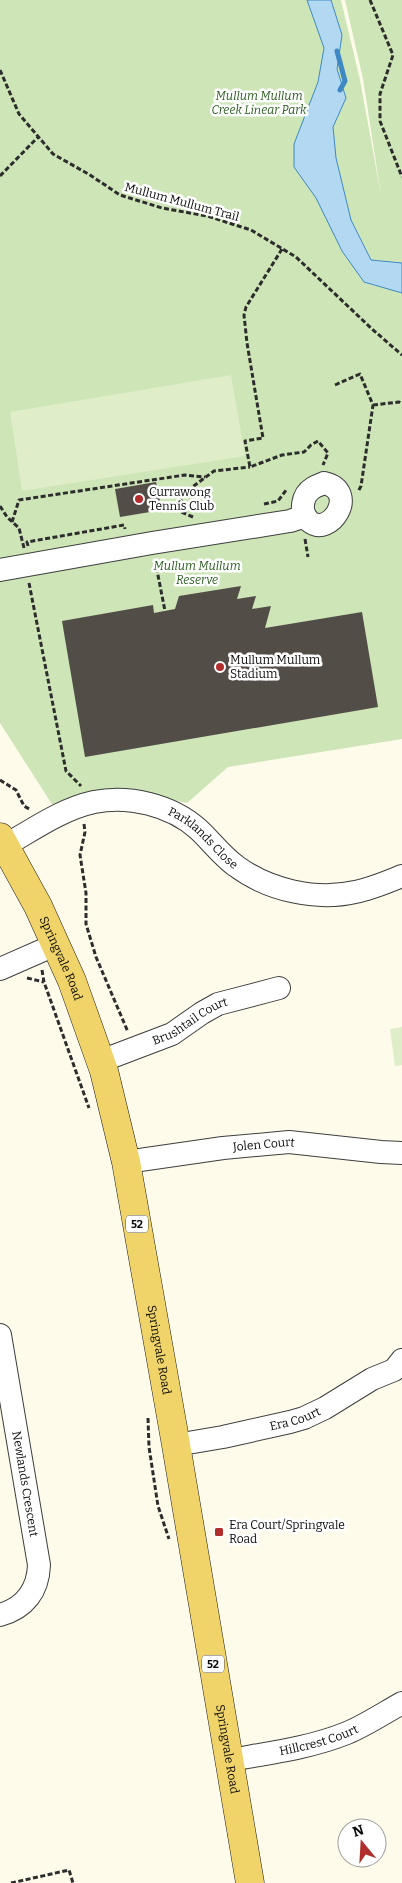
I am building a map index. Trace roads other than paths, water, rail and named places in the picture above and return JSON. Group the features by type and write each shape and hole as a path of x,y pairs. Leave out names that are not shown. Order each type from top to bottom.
{"main road":[{"name":"Springvale Road","path":"3,841 48,948 75,989 101,1061 126,1162 250,1883"}],"street":[{"path":"7,569 290,521 305,516"},
{"name":"Parklands Close","path":"3,841 81,806 96,802 126,800 156,806 190,822 236,867 266,884 284,889 321,895 338,894 370,888 402,876"},
{"path":"0,969 48,948"},
{"name":"Brushtail Court","path":"101,1061 172,1034 218,1004 279,988"},
{"name":"Jolen Court","path":"126,1162 223,1148 289,1142 402,1153"},
{"name":"Newlands Crescent","path":"0,1335 39,1565 37,1581 31,1596 18,1608 0,1615"},
{"name":"Era Court","path":"176,1445 233,1435 304,1418 325,1408 372,1379 394,1370 402,1360"},
{"name":"Hillcrest Court","path":"230,1760 299,1747 334,1738 350,1732 402,1703"}],"water":[{"path":"307,0 331,0 342,35 337,69 346,98 333,127 336,158 351,220 371,260 402,263 402,293 364,282 342,251 316,198 294,167 294,144 318,82 324,48"}],"waterway":[{"path":"337,51 345,81 340,90"}],"place":[{"name":"Currawong Tennis Club","path":"139,499"},
{"name":"Mullum Mullum Stadium","path":"220,667"},
{"name":"Era Court/Springvale Road","path":"219,1532"}],"park label":[{"name":"Mullum Mullum Creek Linear Park","path":"259,103"},
{"name":"Mullum Mullum Reserve","path":"197,573"}]}
